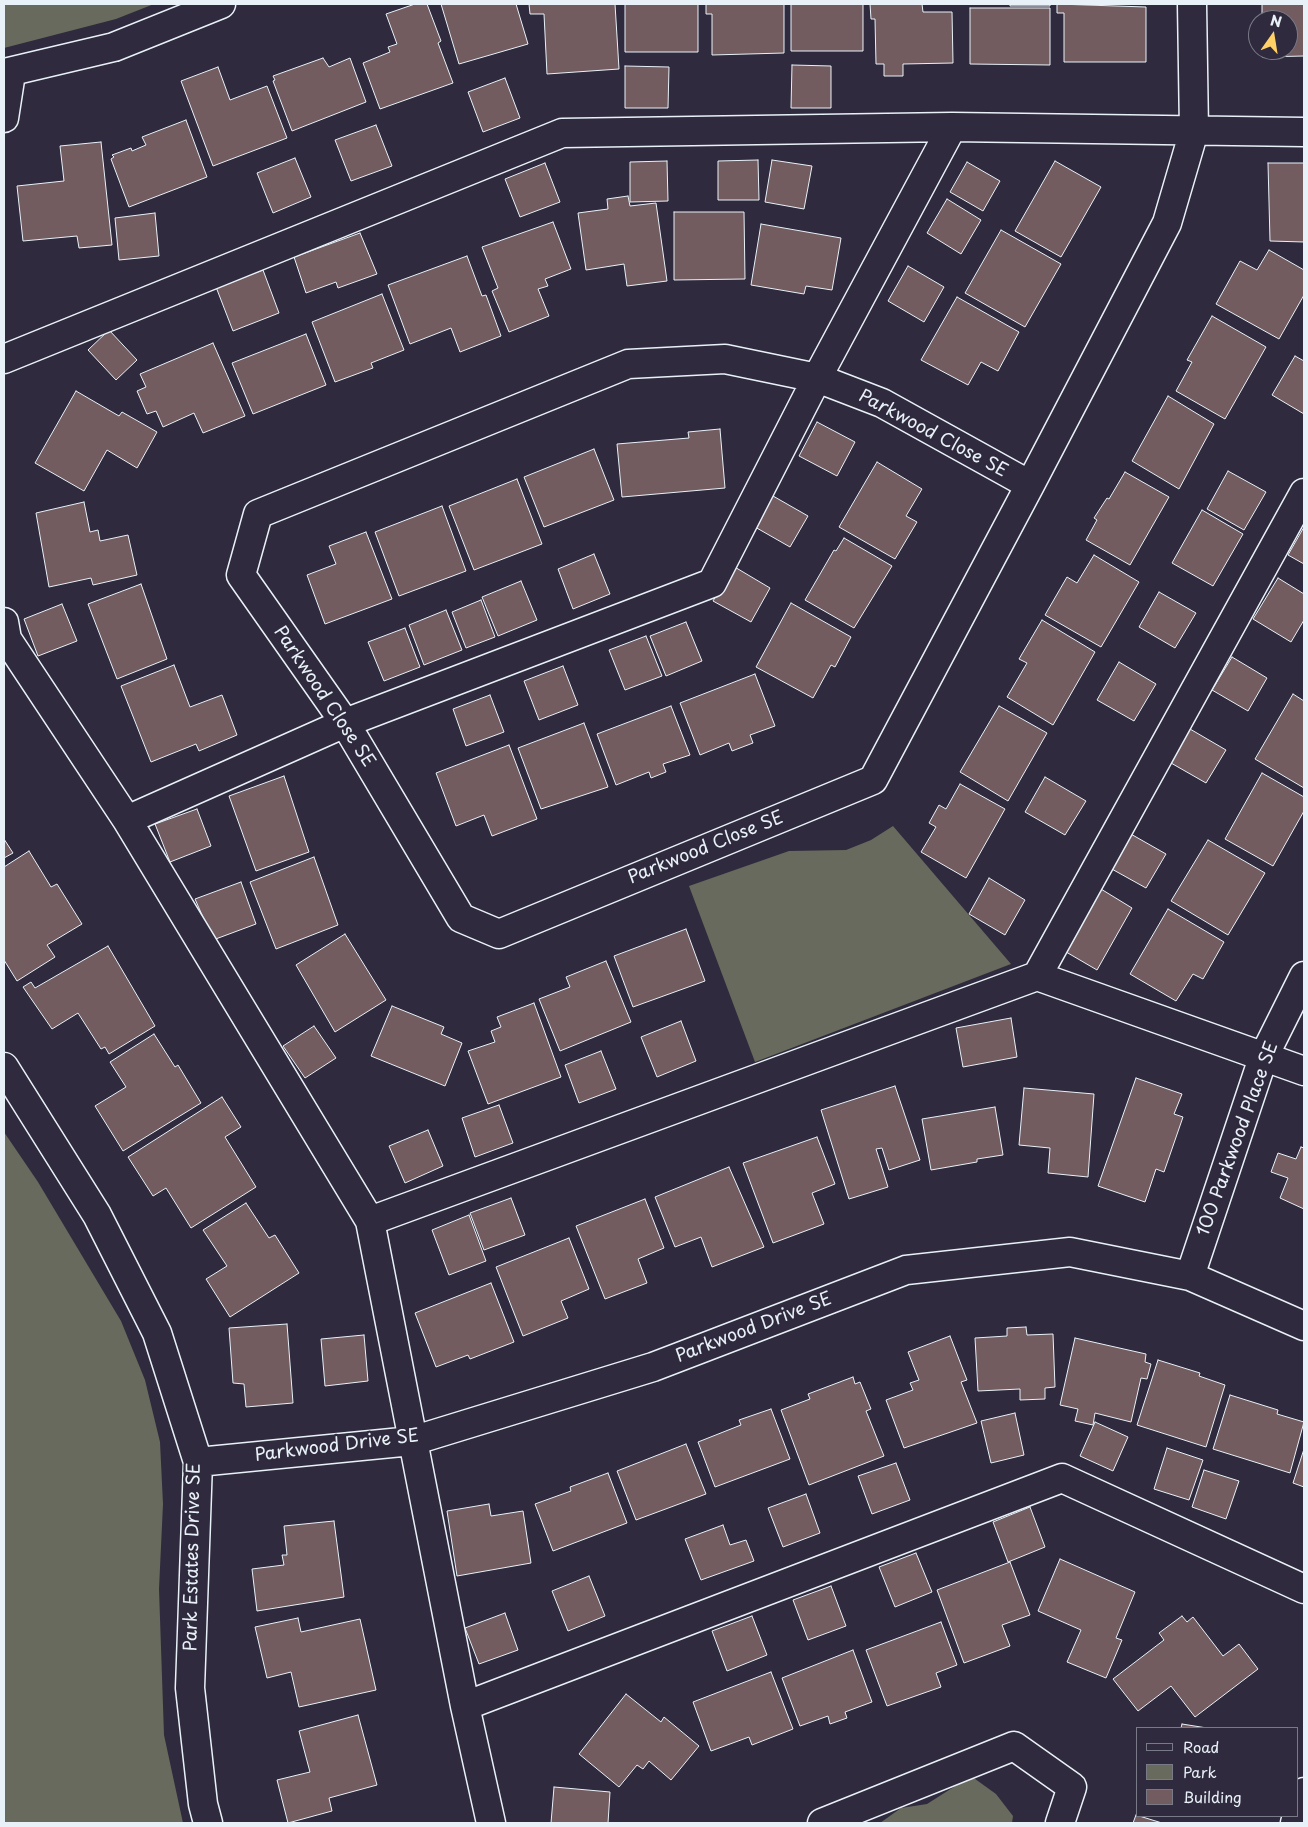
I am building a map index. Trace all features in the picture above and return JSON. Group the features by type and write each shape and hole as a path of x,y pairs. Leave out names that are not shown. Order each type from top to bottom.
{"street":[{"path":"4,118 7,73 114,47 221,4"},
{"name":"Parkwood Close SE","path":"1030,485 882,402 817,378 726,359 628,364 258,514 241,575 345,723 461,918 498,934 873,780 1030,485 1167,223 1194,131 1192,4"},
{"path":"127,820 345,723 712,583 817,378 952,127"},
{"path":"4,359 562,133 952,127 1304,132"},
{"path":"1037,976 1304,493"},
{"path":"4,622 7,639 127,820 370,1221 412,1441 490,1823"},
{"path":"370,1221 1037,976 1304,1071"},
{"name":"100 Parkwood Place SE","path":"1190,1276 1263,1058 1304,976"},
{"name":"Park Estates Drive SE","path":"4,1067 97,1215 157,1333 198,1462 190,1688 203,1804 208,1823"},
{"name":"Parkwood Drive SE","path":"198,1462 412,1441 653,1367 906,1270 1070,1252 1190,1276 1304,1326"},
{"path":"465,1706 1062,1478 1304,1589"},
{"path":"822,1823 1014,1746 1072,1787 1060,1823"},
{"path":"1298,1813 1304,1792"}],"green space":[{"path":"4,4 154,4 116,19 4,48"},
{"path":"893,826 1011,964 755,1062 689,886 789,851 846,850 871,840"},
{"path":"4,1132 38,1182 121,1321 145,1380 160,1442 163,1504 159,1589 164,1735 183,1823 4,1823"},
{"path":"971,1776 996,1794 1013,1816 1012,1823 880,1823 901,1808 927,1804"}],"building":[{"path":"415,4 427,4 441,41 438,43 453,83 380,109 363,63 390,52 388,47 397,44 386,14"},
{"path":"441,4 516,4 528,44 459,64"},
{"path":"529,4 615,4 619,69 547,74 544,14 530,14"},
{"path":"625,4 698,4 698,52 625,52"},
{"path":"706,4 784,4 784,53 712,55 712,14 706,14"},
{"path":"791,4 863,4 863,51 791,51"},
{"path":"870,4 922,4 923,12 952,12 953,63 903,64 903,76 884,76 884,64 876,64 875,19 871,19"},
{"path":"1010,4 1050,4 1050,6 1010,6"},
{"path":"1057,4 1146,7 1146,62 1064,62 1064,13 1057,13"},
{"path":"1262,4 1304,4 1304,56 1298,56 1298,10 1262,10"},
{"path":"970,8 1050,8 1050,65 970,64"},
{"path":"323,58 329,67 350,58 366,102 292,131 273,81 275,80 273,76"},
{"path":"792,65 831,66 831,108 791,108"},
{"path":"625,66 669,67 668,108 625,108"},
{"path":"218,67 230,100 267,86 287,138 213,166 181,81"},
{"path":"505,78 520,118 483,132 468,92"},
{"path":"186,120 207,177 129,207 111,159 114,157 112,155 131,148 132,151 146,145 142,137"},
{"path":"376,125 392,166 351,181 335,140"},
{"path":"101,142 112,245 79,248 77,236 23,241 17,186 64,181 60,146"},
{"path":"295,158 311,197 273,213 257,173"},
{"path":"758,160 759,200 718,200 718,161"},
{"path":"772,160 812,166 804,209 765,202"},
{"path":"667,161 668,201 630,202 630,162"},
{"path":"1055,161 1101,187 1061,257 1015,231"},
{"path":"967,162 1000,181 983,211 950,192"},
{"path":"545,163 560,202 520,217 505,179"},
{"path":"1268,163 1304,163 1304,242 1270,241"},
{"path":"628,196 630,206 656,203 667,281 627,286 624,264 586,270 578,213 608,209 607,199"},
{"path":"947,199 981,220 961,254 927,233"},
{"path":"674,212 744,212 745,279 674,280"},
{"path":"155,213 159,256 119,260 115,218"},
{"path":"553,222 571,269 545,279 548,286 538,289 549,316 509,332 492,291 498,288 482,247"},
{"path":"761,224 841,238 832,290 806,286 804,294 751,285"},
{"path":"1001,230 1061,264 1025,327 965,293"},
{"path":"360,233 377,274 338,288 336,282 306,293 294,257"},
{"path":"1269,250 1304,270 1304,295 1279,339 1216,304 1240,261 1257,270"},
{"path":"467,256 482,296 486,295 501,336 460,352 451,328 410,344 388,285"},
{"path":"908,266 944,287 924,322 888,301"},
{"path":"263,270 279,313 233,331 216,287"},
{"path":"382,294 404,350 371,363 373,368 335,382 312,322"},
{"path":"957,297 1019,332 998,371 981,362 968,385 921,360"},
{"path":"1212,316 1266,347 1225,419 1176,391 1192,362 1187,360"},
{"path":"109,330 137,360 116,380 88,350"},
{"path":"306,334 326,385 253,414 232,363"},
{"path":"213,343 245,416 203,433 194,413 163,427 156,411 147,414 137,391 146,387 140,374"},
{"path":"1295,356 1304,361 1304,414 1272,395"},
{"path":"76,391 119,416 122,412 157,432 137,468 107,450 84,491 35,463"},
{"path":"1168,396 1214,424 1179,489 1132,461"},
{"path":"817,422 855,442 837,476 799,456"},
{"path":"720,429 725,488 622,497 617,444 689,438 688,432"},
{"path":"594,449 614,500 544,527 524,477"},
{"path":"877,462 922,489 906,516 917,522 895,559 839,527"},
{"path":"1228,471 1266,492 1244,530 1207,509"},
{"path":"1125,472 1169,497 1130,565 1086,540 1097,520 1094,518 1107,498 1109,499"},
{"path":"517,479 542,544 474,570 449,506"},
{"path":"773,496 808,516 790,547 755,527"},
{"path":"84,502 90,532 98,530 100,541 128,535 137,575 93,585 91,578 49,587 36,513"},
{"path":"442,506 466,571 399,596 375,532"},
{"path":"1202,510 1243,534 1213,586 1172,563"},
{"path":"1304,527 1304,564 1288,555"},
{"path":"366,532 392,599 325,624 307,575 336,564 329,546"},
{"path":"844,538 892,566 854,628 805,600 834,550 836,551"},
{"path":"594,554 610,594 573,609 558,569"},
{"path":"1094,555 1139,582 1101,647 1045,615 1067,577 1077,583"},
{"path":"733,566 770,588 751,622 713,601"},
{"path":"1278,578 1304,594 1304,620 1291,642 1253,619"},
{"path":"521,581 537,620 498,636 482,597"},
{"path":"141,584 167,659 117,679 88,604"},
{"path":"1159,592 1196,613 1175,648 1139,627"},
{"path":"481,600 495,637 466,648 452,612"},
{"path":"791,603 851,637 835,667 831,665 813,698 756,667"},
{"path":"62,604 77,641 38,656 24,619"},
{"path":"446,610 462,650 424,665 409,625"},
{"path":"1042,620 1095,652 1053,725 1007,697 1027,663 1019,659"},
{"path":"686,622 702,661 666,676 650,636"},
{"path":"405,628 420,667 384,681 368,642"},
{"path":"646,636 662,676 625,690 609,650"},
{"path":"1232,657 1267,678 1248,711 1212,690"},
{"path":"1119,662 1156,684 1134,721 1097,700"},
{"path":"174,665 190,707 222,695 237,735 199,751 196,744 151,762 121,686"},
{"path":"563,666 578,705 539,720 524,681"},
{"path":"755,674 775,726 750,735 753,743 732,751 729,743 700,755 680,703"},
{"path":"1293,694 1304,701 1304,788 1255,759"},
{"path":"490,695 504,732 466,746 453,709"},
{"path":"671,706 690,755 663,764 666,772 651,778 649,772 616,785 597,734"},
{"path":"999,706 1047,733 1008,801 960,772"},
{"path":"584,723 608,787 541,809 518,748"},
{"path":"1190,729 1226,750 1206,783 1171,763"},
{"path":"509,745 537,819 492,836 484,815 456,826 436,773"},
{"path":"1262,773 1304,797 1304,811 1273,866 1225,839"},
{"path":"284,776 309,852 256,871 229,796"},
{"path":"1045,777 1086,801 1065,835 1025,812"},
{"path":"960,784 1005,809 966,878 921,852 936,827 929,823 939,805 946,809"},
{"path":"197,809 211,846 170,862 155,824"},
{"path":"1129,833 1166,854 1146,888 1110,868"},
{"path":"4,839 13,853 4,858"},
{"path":"1208,840 1265,873 1228,935 1171,901"},
{"path":"29,851 51,887 57,884 82,924 47,945 55,957 17,981 4,960 4,867"},
{"path":"314,857 338,925 276,949 250,882"},
{"path":"989,878 1025,900 1005,935 969,914"},
{"path":"241,882 256,924 213,940 195,899"},
{"path":"1096,886 1132,908 1097,970 1061,949"},
{"path":"1168,909 1224,942 1203,979 1193,974 1176,1001 1130,974"},
{"path":"686,929 705,981 633,1007 614,956"},
{"path":"345,934 386,1000 335,1032 296,965"},
{"path":"108,946 155,1026 109,1054 105,1047 101,1049 78,1013 52,1029 23,987 31,982 35,988"},
{"path":"606,961 631,1022 560,1051 539,999 570,987 566,977"},
{"path":"534,1003 561,1077 488,1104 468,1051 495,1042 491,1031 501,1027 497,1017"},
{"path":"392,1006 444,1027 441,1034 462,1043 445,1086 371,1056"},
{"path":"1011,1018 1017,1057 963,1067 956,1028"},
{"path":"681,1021 696,1061 657,1077 641,1037"},
{"path":"314,1026 336,1058 305,1078 283,1046"},
{"path":"154,1034 175,1067 178,1065 201,1103 123,1151 95,1106 126,1087 110,1062"},
{"path":"601,1051 616,1089 579,1103 565,1065"},
{"path":"1136,1078 1182,1094 1174,1114 1183,1117 1164,1172 1156,1169 1145,1202 1098,1186"},
{"path":"895,1086 920,1160 889,1170 882,1148 876,1149 888,1187 849,1199 821,1110"},
{"path":"1024,1088 1094,1094 1088,1177 1048,1173 1050,1148 1019,1145"},
{"path":"222,1097 241,1127 225,1137 256,1187 191,1228 166,1188 153,1196 128,1157"},
{"path":"499,1105 513,1143 475,1157 462,1118"},
{"path":"995,1107 1003,1155 977,1159 977,1162 931,1170 922,1119"},
{"path":"428,1130 443,1166 405,1183 389,1146"},
{"path":"817,1137 835,1184 812,1193 824,1224 773,1243 743,1163"},
{"path":"1301,1147 1304,1148 1304,1209 1280,1198 1288,1178 1271,1172 1278,1153 1296,1159"},
{"path":"729,1167 764,1247 712,1267 701,1237 675,1247 655,1197"},
{"path":"511,1198 525,1235 484,1250 470,1213"},
{"path":"645,1199 664,1248 638,1259 647,1283 605,1299 576,1226"},
{"path":"246,1203 269,1238 275,1235 299,1273 230,1317 206,1279 227,1266 203,1230"},
{"path":"469,1215 486,1261 449,1275 432,1230"},
{"path":"569,1238 589,1289 561,1301 568,1318 523,1336 496,1267"},
{"path":"491,1283 514,1342 470,1359 468,1355 436,1367 415,1313"},
{"path":"287,1324 293,1403 246,1407 244,1384 233,1383 229,1328"},
{"path":"1026,1327 1027,1335 1053,1334 1055,1387 1045,1388 1045,1399 1020,1400 1020,1389 978,1391 975,1338 1007,1336 1007,1328"},
{"path":"364,1335 368,1381 325,1386 321,1339"},
{"path":"950,1336 967,1380 961,1382 977,1423 904,1448 886,1400 913,1390 910,1383 919,1380 908,1352"},
{"path":"1075,1338 1146,1354 1145,1362 1151,1364 1147,1379 1141,1378 1131,1422 1095,1413 1093,1425 1075,1421 1078,1409 1060,1405"},
{"path":"1158,1360 1200,1373 1199,1376 1225,1385 1206,1447 1137,1425"},
{"path":"853,1377 855,1384 860,1382 871,1409 866,1411 884,1456 809,1485 781,1410 810,1399 808,1394"},
{"path":"1230,1395 1278,1410 1277,1414 1304,1422 1290,1473 1213,1449"},
{"path":"771,1409 790,1459 715,1487 698,1442 741,1425 739,1420"},
{"path":"1015,1413 1024,1455 991,1463 981,1421"},
{"path":"1095,1422 1128,1437 1113,1471 1080,1456"},
{"path":"686,1444 706,1494 636,1520 617,1471"},
{"path":"1167,1448 1203,1460 1189,1500 1154,1489"},
{"path":"1304,1449 1304,1487 1293,1483"},
{"path":"896,1463 910,1500 872,1514 858,1476"},
{"path":"1204,1470 1239,1481 1226,1519 1192,1507"},
{"path":"608,1473 627,1523 553,1551 535,1504 571,1491 570,1487"},
{"path":"806,1494 820,1533 783,1547 768,1508"},
{"path":"489,1504 491,1516 523,1511 531,1563 457,1576 447,1511"},
{"path":"1030,1507 1045,1547 1008,1562 993,1522"},
{"path":"334,1521 344,1597 257,1611 252,1569 284,1565 282,1555 287,1555 284,1526"},
{"path":"723,1525 730,1545 746,1540 754,1561 701,1580 685,1539"},
{"path":"916,1553 932,1592 895,1607 879,1567"},
{"path":"1060,1559 1135,1592 1116,1638 1122,1640 1106,1678 1067,1662 1081,1630 1038,1611"},
{"path":"1010,1562 1030,1615 1002,1625 1010,1646 964,1663 937,1590"},
{"path":"589,1576 605,1616 568,1631 552,1591"},
{"path":"831,1586 846,1626 808,1640 793,1600"},
{"path":"505,1613 518,1650 479,1664 465,1628"},
{"path":"752,1616 767,1655 727,1671 712,1631"},
{"path":"1182,1616 1187,1622 1193,1617 1223,1656 1239,1644 1258,1669 1195,1717 1171,1686 1138,1711 1113,1679 1164,1640 1159,1633"},
{"path":"298,1618 301,1632 360,1619 376,1690 299,1707 291,1672 267,1678 255,1627"},
{"path":"941,1622 957,1665 936,1673 941,1687 887,1706 866,1650"},
{"path":"853,1650 872,1702 845,1712 847,1718 830,1724 828,1716 800,1726 782,1678"},
{"path":"771,1672 793,1729 752,1745 749,1737 711,1751 693,1702"},
{"path":"626,1694 661,1722 664,1717 699,1746 671,1780 649,1761 643,1769 637,1765 619,1787 579,1754"},
{"path":"358,1715 377,1785 329,1798 332,1811 288,1823 277,1780 310,1772 299,1731"},
{"path":"1182,1724 1201,1727 1181,1727"},
{"path":"554,1787 610,1792 608,1823 551,1823"},
{"path":"1136,1815 1136,1817 1162,1823 1133,1823"}]}
